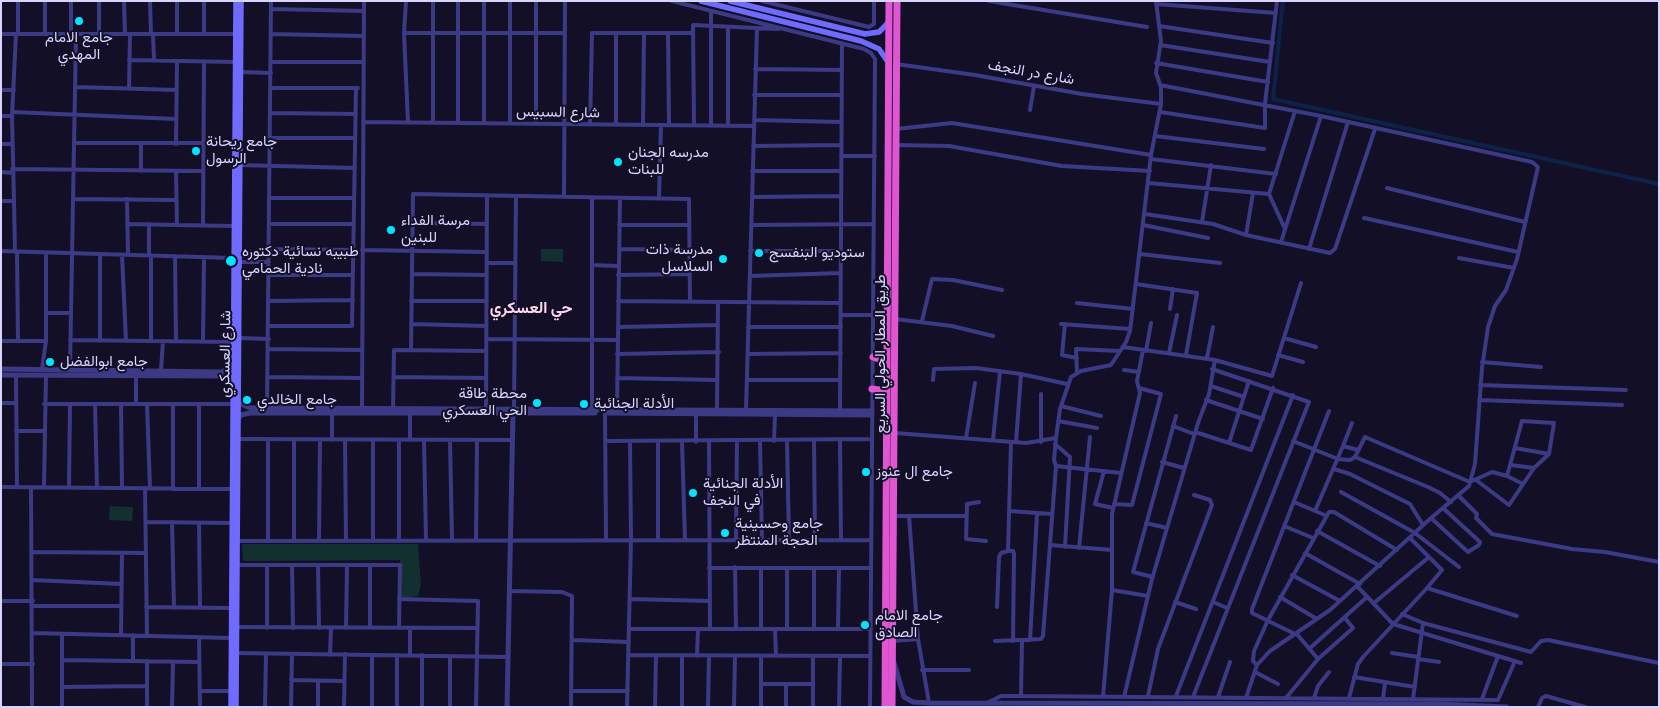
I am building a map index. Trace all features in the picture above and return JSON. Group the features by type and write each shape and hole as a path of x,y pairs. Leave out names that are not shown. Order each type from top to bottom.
{"highway":[{"name":"طريق المطار الحولي السريع","path":"889,1 896,128 895,507 892,707"},
{"name":"طريق المطار الحولي السريع","path":"885,707 886,366 893,65 897,1"},
{"path":"873,357 878,358 886,366"},
{"path":"872,389 886,390"},
{"path":"885,489 895,489"},
{"path":"885,507 895,507"}],"main road":[{"name":"شارع العسكري","path":"234,675 236,654 237,541 232,362 236,305 233,226 236,1"},
{"name":"شارع العسكري","path":"236,293 239,262 240,1"},
{"path":"730,1 817,23 846,33 874,46 893,65"},
{"path":"704,4 803,26 846,33 874,34 882,30 889,22"},
{"path":"817,23 820,15"},
{"path":"802,33 803,26"},
{"name":"شارع العسكري","path":"235,460 238,439 239,338 236,305"},
{"name":"شارع العسكري","path":"235,471 232,489 231,638 236,707"},
{"name":"شارع العسكري","path":"231,707 231,691 234,684"}],"street":[{"path":"18,1 12,114 12,171 18,340"},
{"path":"45,1 45,34"},
{"path":"70,370 76,87 71,1"},
{"path":"99,1 99,34"},
{"path":"124,1 129,60 129,89"},
{"path":"150,1 154,60"},
{"path":"177,1 177,34"},
{"path":"204,1 204,34"},
{"path":"267,408 270,275 271,1"},
{"path":"362,408 364,1"},
{"path":"406,1 404,33 408,122"},
{"path":"433,1 433,122"},
{"path":"458,1 458,123"},
{"path":"484,1 484,123"},
{"path":"510,1 510,123"},
{"path":"536,1 536,124"},
{"path":"564,197 565,1"},
{"path":"672,1 704,4 711,11 842,43 868,51 875,59 870,707"},
{"path":"762,1 783,3 820,15 871,27 874,24 874,1"},
{"path":"989,1 1147,27"},
{"path":"1210,1 1210,8"},
{"path":"1160,112 1265,128 1265,104 1277,1"},
{"path":"995,641 1041,639 1044,633 1056,466 1054,460 1055,444 1061,406 1067,384 1071,377 1077,373 1108,366 1123,347 1130,329 1151,157 1161,104 1156,63 1160,45 1156,3 1276,13"},
{"path":"271,9 364,11"},
{"path":"711,11 711,126"},
{"path":"694,125 693,25 788,30"},
{"path":"1159,26 1273,43"},
{"path":"728,27 728,126"},
{"path":"746,410 757,28"},
{"path":"404,33 564,33"},
{"path":"590,124 592,33 693,33"},
{"path":"616,33 616,124"},
{"path":"643,125 644,33"},
{"path":"668,33 669,125"},
{"path":"1,34 235,34"},
{"path":"271,34 363,36"},
{"path":"840,411 842,43"},
{"path":"1160,45 1270,62"},
{"path":"129,60 235,62"},
{"path":"176,144 177,61"},
{"path":"203,225 201,171 204,62"},
{"path":"271,62 363,62"},
{"path":"1156,63 1268,82"},
{"name":"شارع در النجف","path":"893,65 975,75 1034,86 1161,104"},
{"path":"755,69 842,70"},
{"path":"240,72 271,73"},
{"path":"1160,85 1265,104 1536,164 1534,190 1514,268 1506,290 1495,306 1488,327 1482,362 1475,464 1470,482 1460,496 1423,525 1359,585 1317,619 1270,651 1257,665 1246,698"},
{"path":"1030,110 1034,86"},
{"path":"76,87 176,90"},
{"path":"271,88 363,88"},
{"path":"269,326 352,326 356,88"},
{"path":"1,90 14,90"},
{"path":"754,95 842,95"},
{"path":"1286,229 1269,194 1295,111"},
{"path":"1,116 12,114 75,114 176,119"},
{"path":"271,114 356,114"},
{"path":"1281,242 1321,116"},
{"path":"754,120 841,122"},
{"name":"شارع السبيس","path":"363,122 754,126"},
{"path":"1309,249 1348,122"},
{"path":"896,128 952,123 1151,157 1276,174"},
{"path":"659,198 661,125"},
{"path":"1145,214 1202,222 1330,253 1335,249 1376,129"},
{"path":"1155,136 1264,148"},
{"path":"271,138 355,138"},
{"path":"75,143 234,143"},
{"path":"1,144 12,144"},
{"path":"140,144 141,171"},
{"path":"753,146 841,145"},
{"path":"896,145 949,146 1062,166 1150,171"},
{"path":"841,156 874,156"},
{"path":"240,165 355,168"},
{"path":"1202,222 1211,165"},
{"path":"1,172 74,169 201,171"},
{"path":"176,171 177,225"},
{"path":"752,171 841,171"},
{"path":"1148,183 1269,194"},
{"path":"1386,188 1525,222"},
{"path":"354,191 363,191"},
{"path":"1246,234 1253,193"},
{"path":"410,350 413,194 689,199 690,301"},
{"path":"486,409 487,196"},
{"path":"507,707 515,339 516,196"},
{"path":"752,197 841,196"},
{"path":"592,197 592,410"},
{"path":"270,198 354,198"},
{"path":"617,410 620,198"},
{"path":"74,199 176,200"},
{"path":"126,341 125,255 127,199"},
{"path":"1,201 14,201"},
{"path":"1364,218 1518,252"},
{"path":"412,223 487,224"},
{"path":"126,224 233,226"},
{"path":"149,224 151,341"},
{"path":"269,224 354,224"},
{"path":"751,224 874,224"},
{"path":"619,225 689,225"},
{"path":"1144,226 1208,238"},
{"path":"269,249 354,250"},
{"path":"618,249 689,250"},
{"path":"362,250 487,252"},
{"path":"1,251 233,258"},
{"path":"750,251 841,251"},
{"path":"42,369 46,341 46,253"},
{"path":"100,254 100,341"},
{"path":"1140,254 1220,263"},
{"path":"175,256 176,341"},
{"path":"203,342 204,257"},
{"path":"1459,258 1514,268"},
{"path":"239,262 269,262"},
{"path":"487,263 515,263"},
{"path":"592,265 618,266"},
{"path":"750,276 841,273"},
{"path":"412,274 487,275"},
{"path":"618,275 690,274"},
{"path":"270,275 353,275"},
{"path":"922,321 932,279 953,280 1002,290"},
{"path":"1123,347 1207,358 1272,376 1301,283"},
{"path":"1136,284 1197,293 1186,355"},
{"path":"1170,309 1173,289"},
{"path":"269,301 353,300"},
{"path":"411,301 486,301"},
{"path":"618,301 841,303"},
{"path":"717,410 718,302"},
{"path":"1076,302 1132,309"},
{"path":"353,308 362,309"},
{"path":"46,313 71,313"},
{"path":"841,315 873,315"},
{"path":"1169,353 1177,315"},
{"path":"895,319 922,321 993,336"},
{"path":"1102,697 1112,590 1113,506 1140,393 1139,372 1151,323"},
{"path":"411,324 486,326"},
{"path":"1077,358 1062,355 1063,324 1130,329"},
{"path":"618,327 718,325"},
{"path":"748,327 841,327"},
{"path":"1207,358 1212,327"},
{"path":"239,338 269,339"},
{"path":"1284,338 1316,347"},
{"path":"486,339 617,340"},
{"path":"70,340 233,342"},
{"path":"1,341 46,341"},
{"path":"161,370 163,341"},
{"path":"269,349 362,350"},
{"path":"1077,373 1076,349 1120,352"},
{"path":"393,409 394,350 486,351"},
{"path":"617,354 718,352"},
{"path":"748,354 840,353"},
{"path":"1278,355 1303,362"},
{"path":"1124,697 1152,578 1184,468 1211,386 1212,369 1215,360"},
{"path":"1,369 221,372 228,369 232,362"},
{"path":"1482,362 1541,367"},
{"path":"932,380 934,369 976,368 1021,374 1067,384"},
{"path":"1193,697 1309,402 1273,388 1212,369"},
{"path":"1124,370 1139,372"},
{"path":"993,440 1000,371"},
{"path":"1008,551 1013,442 1021,374"},
{"path":"1,375 220,376 226,378 232,388"},
{"path":"16,375 17,487"},
{"path":"44,487 46,375"},
{"path":"136,375 136,404"},
{"path":"268,377 362,378"},
{"path":"394,377 486,378"},
{"path":"617,378 717,380"},
{"path":"747,380 840,380"},
{"path":"1229,443 1249,381"},
{"path":"966,438 975,384"},
{"path":"1480,385 1626,390"},
{"path":"1211,386 1244,397"},
{"path":"1104,470 1095,504 1113,506 1132,505 1161,394 1139,388"},
{"path":"1173,426 1251,450 1264,419 1273,388"},
{"path":"1041,442 1042,394"},
{"path":"1176,696 1293,395"},
{"path":"238,396 242,404 250,410 410,414 422,411"},
{"path":"1206,400 1264,419"},
{"path":"1479,400 1622,404"},
{"path":"1,403 16,403"},
{"path":"44,404 232,404"},
{"path":"69,487 70,404"},
{"path":"95,404 97,488"},
{"path":"121,404 122,488"},
{"path":"146,636 147,404"},
{"path":"173,404 173,489"},
{"path":"199,404 199,489"},
{"path":"1061,406 1101,416"},
{"path":"238,422 241,415 250,410 267,408 362,408 422,411 617,410 641,412"},
{"path":"431,411 486,409 605,413 746,410 872,413"},
{"path":"1318,659 1295,634 1252,613 1252,608 1329,411"},
{"path":"651,412 775,415 872,413"},
{"path":"332,413 332,440"},
{"path":"605,413 607,441 606,540"},
{"path":"410,414 410,440"},
{"path":"696,414 696,442"},
{"path":"774,441 775,415"},
{"path":"1152,578 1133,572 1176,416"},
{"path":"1058,421 1097,428"},
{"path":"1476,480 1509,505 1534,468 1549,454 1554,422 1522,421 1507,476"},
{"path":"1315,511 1352,423"},
{"path":"16,431 44,432"},
{"path":"895,433 1013,442 1041,442 1056,438"},
{"path":"1079,548 1090,437"},
{"path":"1293,441 1338,458 1350,460 1355,457 1365,437 1470,482 1492,472 1507,476 1523,484"},
{"path":"238,439 513,440"},
{"path":"607,441 709,442 871,439"},
{"path":"268,440 268,541"},
{"path":"294,440 294,541"},
{"path":"319,541 320,440"},
{"path":"345,440 346,540"},
{"path":"373,440 373,540"},
{"path":"399,440 399,540"},
{"path":"424,440 426,540"},
{"path":"450,440 452,540"},
{"path":"476,540 478,440"},
{"path":"814,440 814,540"},
{"path":"840,440 842,540"},
{"path":"736,540 737,441"},
{"path":"760,441 762,540"},
{"path":"787,441 789,540"},
{"path":"627,707 631,540 630,442"},
{"path":"658,442 658,540"},
{"path":"682,442 685,540"},
{"path":"709,442 710,629"},
{"path":"1055,444 1070,457 1071,468 1065,547"},
{"path":"1343,446 1358,450"},
{"path":"1515,448 1549,454"},
{"path":"1355,457 1428,487 1451,502"},
{"path":"1162,462 1184,468"},
{"path":"1511,465 1534,468"},
{"path":"1056,466 1121,473"},
{"path":"1334,469 1350,474 1410,504 1423,525"},
{"path":"1,486 232,489"},
{"path":"31,487 32,707"},
{"path":"1342,492 1415,533 1459,567"},
{"path":"1148,696 1158,648 1197,550 1212,505 1210,500 1194,495"},
{"path":"1460,496 1477,514 1476,518 1492,534 1572,549 1605,552 1659,562"},
{"path":"979,502 968,503 967,540 986,541"},
{"path":"1294,502 1326,516"},
{"path":"1431,518 1468,552 1479,545 1480,542 1443,508"},
{"path":"1009,511 1052,514"},
{"path":"1257,665 1253,661 1254,651 1268,620 1329,512 1334,512 1397,550"},
{"path":"1030,640 1037,514"},
{"path":"894,516 967,516"},
{"path":"910,516 918,639 929,703"},
{"path":"146,522 232,523"},
{"path":"172,522 174,608"},
{"path":"199,523 200,608"},
{"path":"1146,523 1167,528"},
{"path":"1284,526 1314,538"},
{"path":"1318,531 1380,566"},
{"path":"1349,698 1354,677 1363,657 1428,588 1442,570 1410,538"},
{"path":"237,541 872,540"},
{"path":"1050,545 1112,550"},
{"path":"997,606 999,558 1001,553 1013,551 1013,641"},
{"path":"32,552 146,553"},
{"path":"121,635 122,553"},
{"path":"1305,553 1359,585 1367,597 1394,624 1520,663"},
{"path":"1374,604 1429,557"},
{"path":"237,565 400,565 399,628"},
{"path":"266,628 267,566"},
{"path":"292,566 293,628"},
{"path":"318,566 318,628"},
{"path":"346,628 347,566"},
{"path":"370,566 370,628"},
{"path":"735,567 736,629"},
{"path":"709,568 871,568"},
{"path":"761,568 762,629"},
{"path":"787,568 787,629"},
{"path":"838,629 839,568"},
{"path":"814,569 814,629"},
{"path":"1292,575 1340,601"},
{"path":"32,580 122,584"},
{"path":"1428,588 1517,616"},
{"path":"1112,590 1148,596"},
{"path":"509,591 562,592 572,596 572,707"},
{"path":"1280,597 1317,619"},
{"path":"1309,648 1367,597"},
{"path":"399,599 478,601 476,707"},
{"path":"630,600 710,601"},
{"path":"1,601 33,604 121,606"},
{"path":"1175,602 1196,609"},
{"path":"1213,602 1227,608"},
{"path":"146,607 231,608"},
{"path":"1402,614 1423,623 1531,652 1541,641 1548,640 1659,663"},
{"path":"1286,698 1292,687 1318,659 1353,628 1344,618"},
{"path":"1413,698 1423,623"},
{"path":"236,627 477,628"},
{"path":"330,654 331,628"},
{"path":"410,628 410,655"},
{"path":"629,629 871,629"},
{"path":"697,656 698,629"},
{"path":"775,629 776,656"},
{"path":"33,633 231,638"},
{"path":"62,634 62,707"},
{"path":"133,635 133,661"},
{"path":"199,637 200,707"},
{"path":"892,641 918,639"},
{"path":"572,640 629,642"},
{"path":"1021,696 1022,640"},
{"path":"892,653 904,697 913,702 1021,705 1282,705 1314,698 1438,702 1482,699 1498,700 1515,661"},
{"path":"1392,653 1440,662"},
{"path":"236,654 508,657"},
{"path":"265,707 266,654"},
{"path":"291,707 292,654"},
{"path":"344,707 345,654"},
{"path":"372,655 372,707"},
{"path":"397,655 397,707"},
{"path":"655,707 656,655"},
{"path":"422,656 422,707"},
{"path":"450,656 450,707"},
{"path":"628,656 870,656"},
{"path":"682,656 682,707"},
{"path":"708,707 709,656"},
{"path":"734,707 735,656"},
{"path":"761,656 761,707"},
{"path":"813,656 813,707"},
{"path":"1482,699 1498,656"},
{"path":"839,707 840,657"},
{"path":"62,660 200,662"},
{"path":"147,661 147,707"},
{"path":"172,707 173,662"},
{"path":"1218,697 1230,662"},
{"path":"1,664 33,664"},
{"path":"922,670 969,670"},
{"path":"1255,672 1278,684"},
{"path":"1314,698 1318,686 1328,672"},
{"path":"1354,677 1414,687"},
{"path":"292,680 343,681"},
{"path":"318,680 318,707"},
{"path":"1383,701 1386,683"},
{"path":"761,684 812,684"},
{"path":"786,684 786,707"},
{"path":"63,687 147,686"},
{"path":"200,691 231,691"},
{"path":"571,691 628,692"},
{"path":"987,703 1001,696 1176,696 1286,698 1349,705 1413,698 1453,706 1507,707"},
{"path":"1155,696 1155,704"},
{"path":"1538,707 1542,698 1546,696 1585,707"}],"green space":[{"path":"541,249 563,249 563,262 541,261"},
{"path":"110,506 133,507 132,521 109,520"},
{"path":"242,544 418,544 421,585 418,596 401,598 400,560 243,561"}],"waterway":[{"path":"1283,1 1273,99 1659,184"}],"place":[{"name":"جامع الامام المهدي","path":"79,21"},
{"name":"جامع ريحانة الرسول","path":"196,151"},
{"name":"مدرسه الجنان للبنات","path":"618,162"},
{"name":"مرسة الفداء للبنين","path":"391,230"},
{"name":"ستوديو البنفسج","path":"759,253"},
{"name":"مدرسة ذات السلاسل","path":"723,259"},
{"name":"طبيبه نسائية دكتوره نادية الحمامي","path":"231,261"},
{"name":"جامع ابوالفضل","path":"50,362"},
{"name":"جامع الخالدي","path":"247,400"},
{"name":"محطة طاقة الحي العسكري","path":"537,403"},
{"name":"الأدلة الجنائية","path":"584,404"},
{"name":"جامع ال عنوز","path":"866,472"},
{"name":"الأدلة الجنائية في النجف","path":"693,493"},
{"name":"جامع وحسينية الحجة المنتظر","path":"725,533"},
{"name":"جامع الامام الصادق","path":"865,625"}],"district":[{"name":"حي العسكري","path":"531,309"}]}
